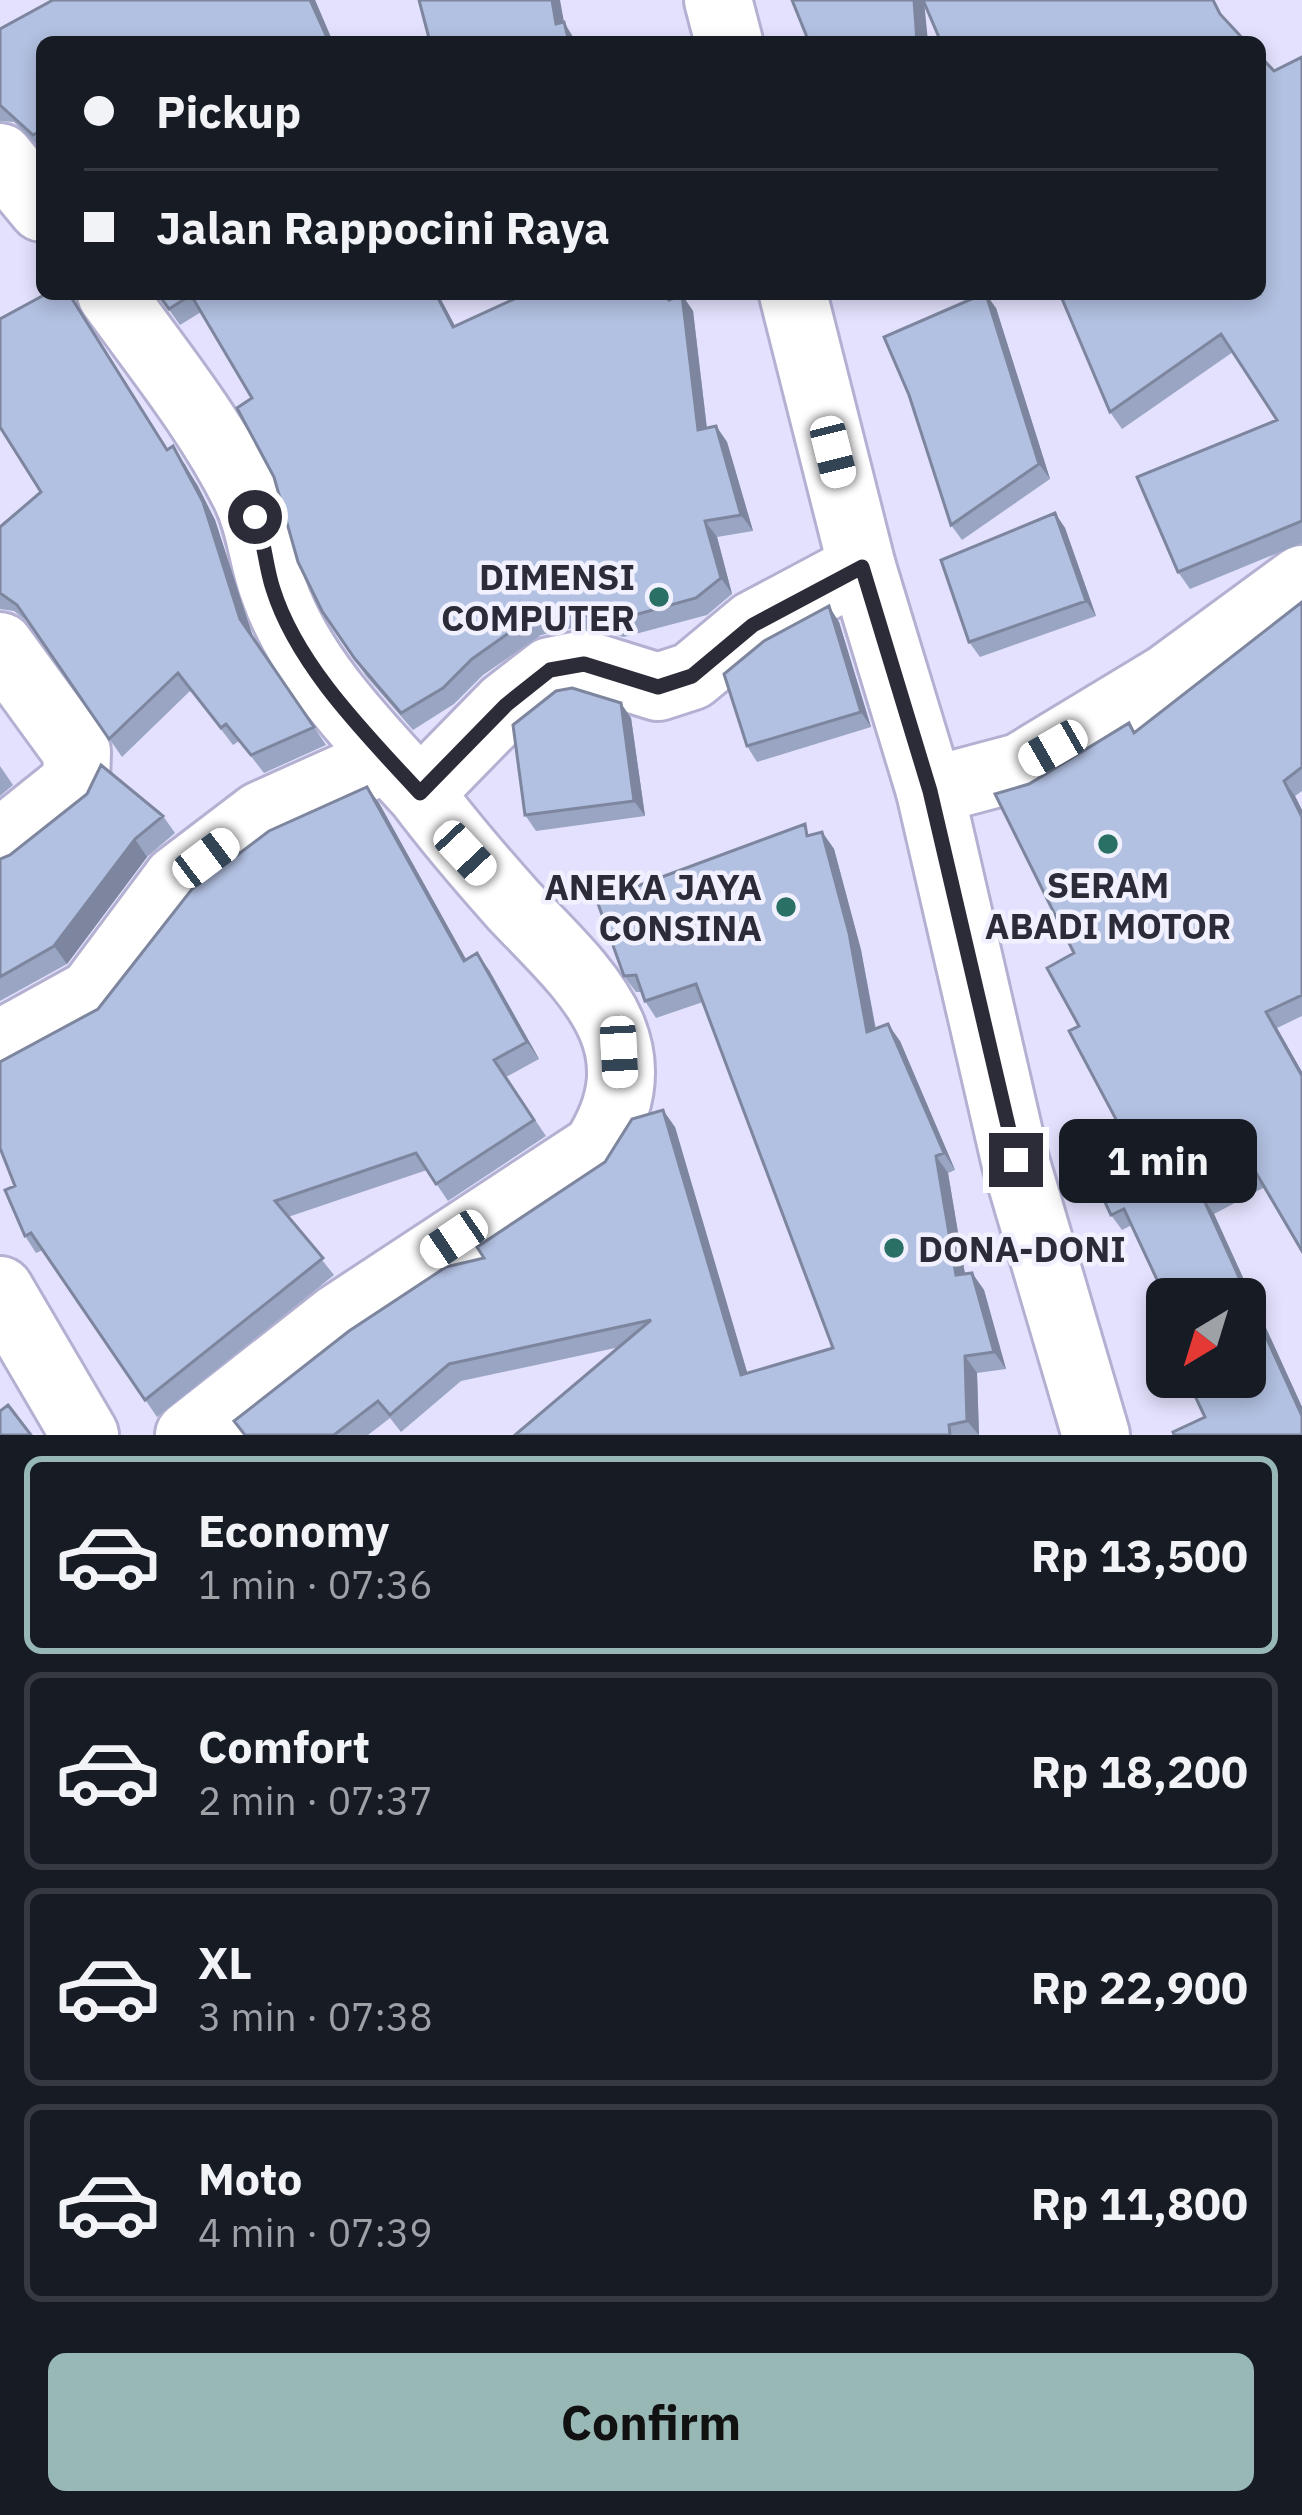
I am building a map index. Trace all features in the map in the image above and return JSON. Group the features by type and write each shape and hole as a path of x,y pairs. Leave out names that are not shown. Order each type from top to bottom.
{"street":[{"path":"718,0 727,36"},
{"path":"0,157 36,201"},
{"path":"114,300 245,493 264,540 272,588 292,632 465,853 579,972 609,1012 620,1069 613,1122 596,1148 339,1317 189,1435"},
{"path":"795,300 862,567 930,791 1016,1160 1096,1435"},
{"path":"0,1044 92,993 177,879 261,815 404,776 550,670 584,664 658,687 692,676 753,625 862,567"},
{"path":"930,791 1020,767 1167,678 1302,578"},
{"path":"0,646 77,752 76,782 0,843"},
{"path":"0,1290 85,1435"}],"building":[{"path":"53,0 310,0 326,36 36,36 33,135 0,105 0,29"},
{"path":"419,0 552,0 556,24 564,22 568,36 428,36"},
{"path":"792,0 914,0 917,36 807,36"},
{"path":"923,0 1213,0 1240,36 938,36"},
{"path":"1302,57 1302,521 1178,572 1137,477 1277,420 1221,334 1110,412 1063,300 1266,300 1266,62 1274,71"},
{"path":"36,299 73,300 167,450 173,446 203,502 240,619 314,727 251,755 226,724 221,728 178,673 109,739 17,605 0,593 0,527 41,492 0,427 0,319"},
{"path":"162,300 183,300 169,309"},
{"path":"194,300 439,300 453,327 512,300 683,300 698,430 716,426 741,515 705,521 721,578 696,598 613,621 566,611 530,618 472,659 443,688 401,713 322,611 298,562 274,477 237,408 252,398"},
{"path":"969,300 988,300 1039,464 951,525 909,395 884,337"},
{"path":"1055,513 1086,601 969,642 941,560"},
{"path":"1302,602 1302,767 1284,781 1302,817 1302,995 1266,1012 1302,1076 1302,1251 1255,1171 1203,1198 1239,1278 1156,1278 1124,1209 1111,1215 1077,1143 1118,1123 1069,1031 1079,1026 1047,968 1074,953 995,794 1029,784 1129,723 1134,733"},
{"path":"829,606 861,712 747,746 724,674 764,641"},
{"path":"572,688 621,703 634,801 525,815 513,725 556,691"},
{"path":"101,765 163,816 135,839 54,946 0,977 0,859 87,794"},
{"path":"367,787 464,961 477,953 527,1042 494,1060 534,1120 436,1184 416,1153 275,1201 323,1258 145,1400 31,1233 25,1236 5,1190 15,1186 0,1148 0,1062 98,1009 192,889 269,831"},
{"path":"805,824 807,836 822,832 849,933 867,1032 888,1024 944,1153 936,1156 956,1275 972,1273 994,1352 965,1356 967,1421 949,1425 950,1435 515,1435 651,1320 449,1364 390,1415 378,1401 334,1435 245,1435 234,1421 349,1331 446,1267 484,1258 477,1247 605,1162 632,1119 663,1110 741,1375 833,1348 696,984 645,1001 636,975 624,976 597,901"},
{"path":"1266,1337 1302,1416 1302,1435 1174,1435 1205,1417 1196,1398 1266,1398"},
{"path":"8,1405 31,1435 0,1435 0,1411"}],"place":[{"name":"DIMENSI COMPUTER","path":"659,597"},
{"name":"SERAM ABADI MOTOR","path":"1108,844"},
{"name":"ANEKA JAYA CONSINA","path":"786,907"},
{"name":"DONA-DONI","path":"894,1248"}],"route":[{"path":"255,517 272,588 292,632 344,706 420,793 506,705 550,670 584,664 658,687 692,676 753,625 862,567 930,791 1016,1160"}]}
